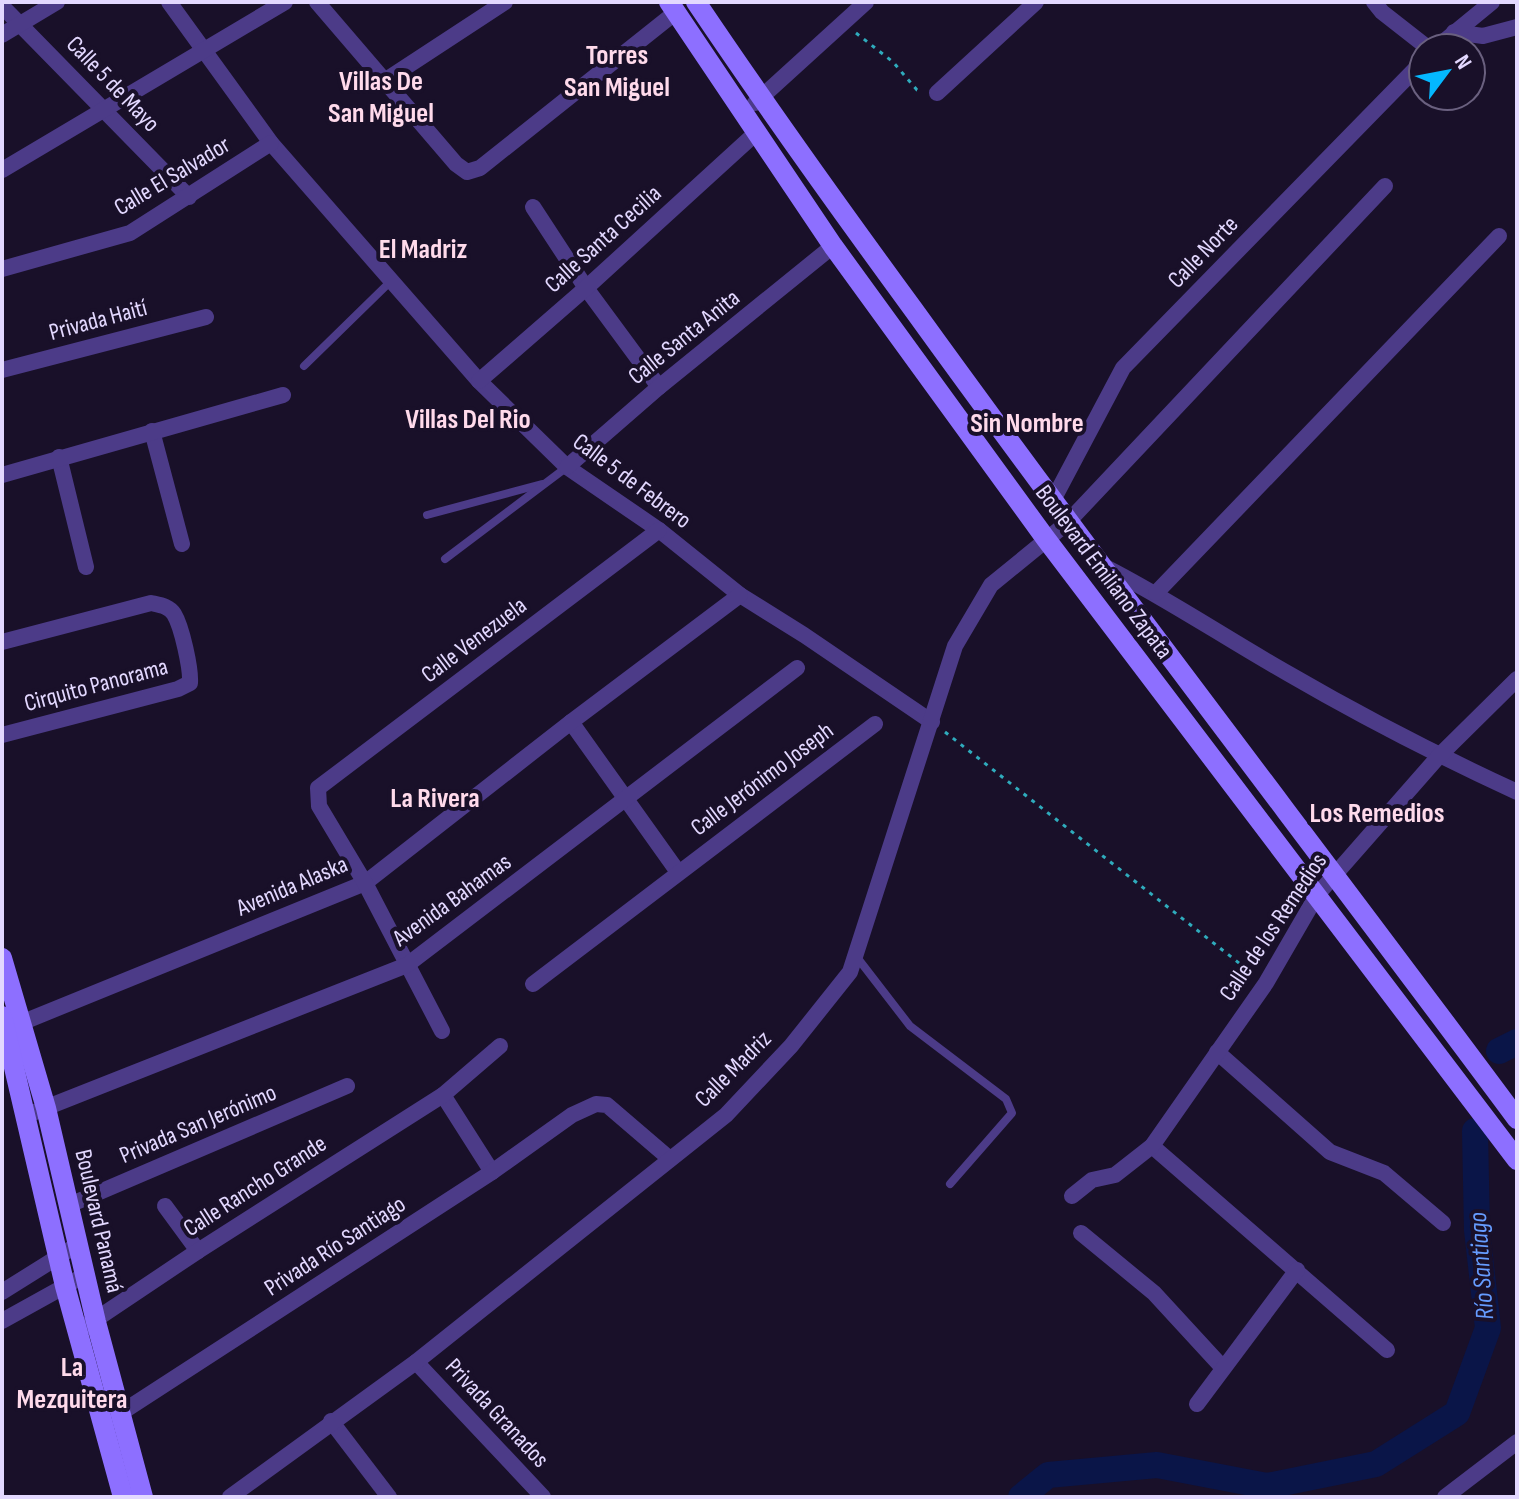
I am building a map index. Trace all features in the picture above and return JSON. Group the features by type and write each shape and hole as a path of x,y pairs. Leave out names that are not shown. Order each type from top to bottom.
{"street":[{"path":"2,35 57,2"},
{"name":"Calle 5 de Febrero","path":"169,2 271,143 479,381 567,467 659,530 740,595 932,722"},
{"path":"2,170 285,2"},
{"path":"317,2 383,82 456,164 467,172 480,168 672,7"},
{"path":"383,82 505,2"},
{"name":"Boulevard Emiliano Zapata","path":"696,2 761,99 1067,523 1335,873 1517,1119"},
{"path":"744,113 866,2"},
{"path":"937,93 1036,2"},
{"path":"1374,2 1408,32"},
{"path":"1454,32 1492,2"},
{"name":"Calle 5 de Mayo","path":"2,6 189,197"},
{"name":"Boulevard Emiliano Zapata","path":"672,7 833,246 1046,539 1517,1160"},
{"path":"1487,35 1517,27"},
{"name":"Calle Norte","path":"1052,502 1123,368 1407,77"},
{"name":"Calle Santa Cecilia","path":"479,381 757,132"},
{"name":"Calle El Salvador","path":"2,269 130,233 271,143"},
{"name":"Calle Madriz","path":"230,1497 416,1362 726,1115 791,1046 850,972 955,646 991,585 1067,523 1385,186"},
{"path":"533,207 586,288 659,387"},
{"path":"1156,593 1499,236"},
{"name":"Calle Santa Anita","path":"567,467 659,387 833,246"},
{"name":"Privada Haití","path":"2,370 206,317"},
{"path":"2,475 283,395"},
{"path":"152,431 182,544"},
{"path":"59,457 86,567"},
{"name":"Calle Venezuela","path":"365,883 319,806 318,788 659,530"},
{"name":"Boulevard Emiliano Zapata","path":"1100,564 1156,593 1289,674 1439,756 1517,792"},
{"name":"Avenida Alaska","path":"8,1024 365,883 740,595"},
{"name":"Cirquito Panorama","path":"2,642 151,603 165,606 174,614 191,669 190,683 178,689 2,735"},
{"name":"Avenida Bahamas","path":"26,1114 407,965 797,668"},
{"name":"Calle de los Remedios","path":"1072,1196 1092,1180 1115,1175 1152,1146 1266,983 1317,895 1439,756 1517,679"},
{"path":"571,722 678,872"},
{"name":"Calle Jerónimo Joseph","path":"533,984 875,724"},
{"path":"365,883 442,1031"},
{"name":"Boulevard Panamá","path":"2,958 8,1024 26,1114 65,1286 123,1497"},
{"name":"Boulevard Panamá","path":"8,1024 46,1108 67,1206 143,1497"},
{"name":"Calle Rancho Grande","path":"77,1332 443,1095 500,1046"},
{"path":"1217,1052 1330,1152 1384,1173 1443,1223"},
{"name":"Privada San Jerónimo","path":"67,1206 347,1086"},
{"path":"443,1095 492,1172"},
{"name":"Privada Río Santiago","path":"103,1424 492,1172 572,1115 596,1104 607,1105 670,1159"},
{"path":"1152,1146 1387,1350"},
{"path":"165,1206 198,1251"},
{"path":"1081,1233 1154,1293 1223,1368"},
{"path":"2,1292 77,1245"},
{"path":"1197,1404 1297,1270"},
{"path":"2,1321 85,1275"},
{"name":"Privada Granados","path":"416,1362 543,1497"},
{"path":"331,1421 389,1497"},
{"path":"1445,1497 1517,1442"}],"lane":[{"path":"304,366 392,281"},
{"path":"445,559 567,467"},
{"path":"427,515 547,483"},
{"path":"856,955 910,1026 1006,1099 1012,1113 950,1184"}],"path":[{"path":"844,23 893,62 917,90 937,93"},
{"path":"932,722 1266,983"}],"waterway":[{"name":"Río Santiago","path":"1499,1051 1517,1042"},
{"name":"Río Santiago","path":"1021,1497 1048,1475 1157,1465 1267,1486 1376,1464 1457,1413 1488,1328 1477,1230 1475,1131"}],"district":[{"name":"Torres San Miguel","path":"617,71"},
{"name":"Villas De San Miguel","path":"381,97"},
{"name":"El Madriz","path":"423,249"},
{"name":"Villas Del Rio","path":"468,419"},
{"name":"Sin Nombre","path":"1027,423"},
{"name":"La Rivera","path":"435,798"},
{"name":"Los Remedios","path":"1377,813"},
{"name":"La Mezquitera","path":"72,1383"}]}
